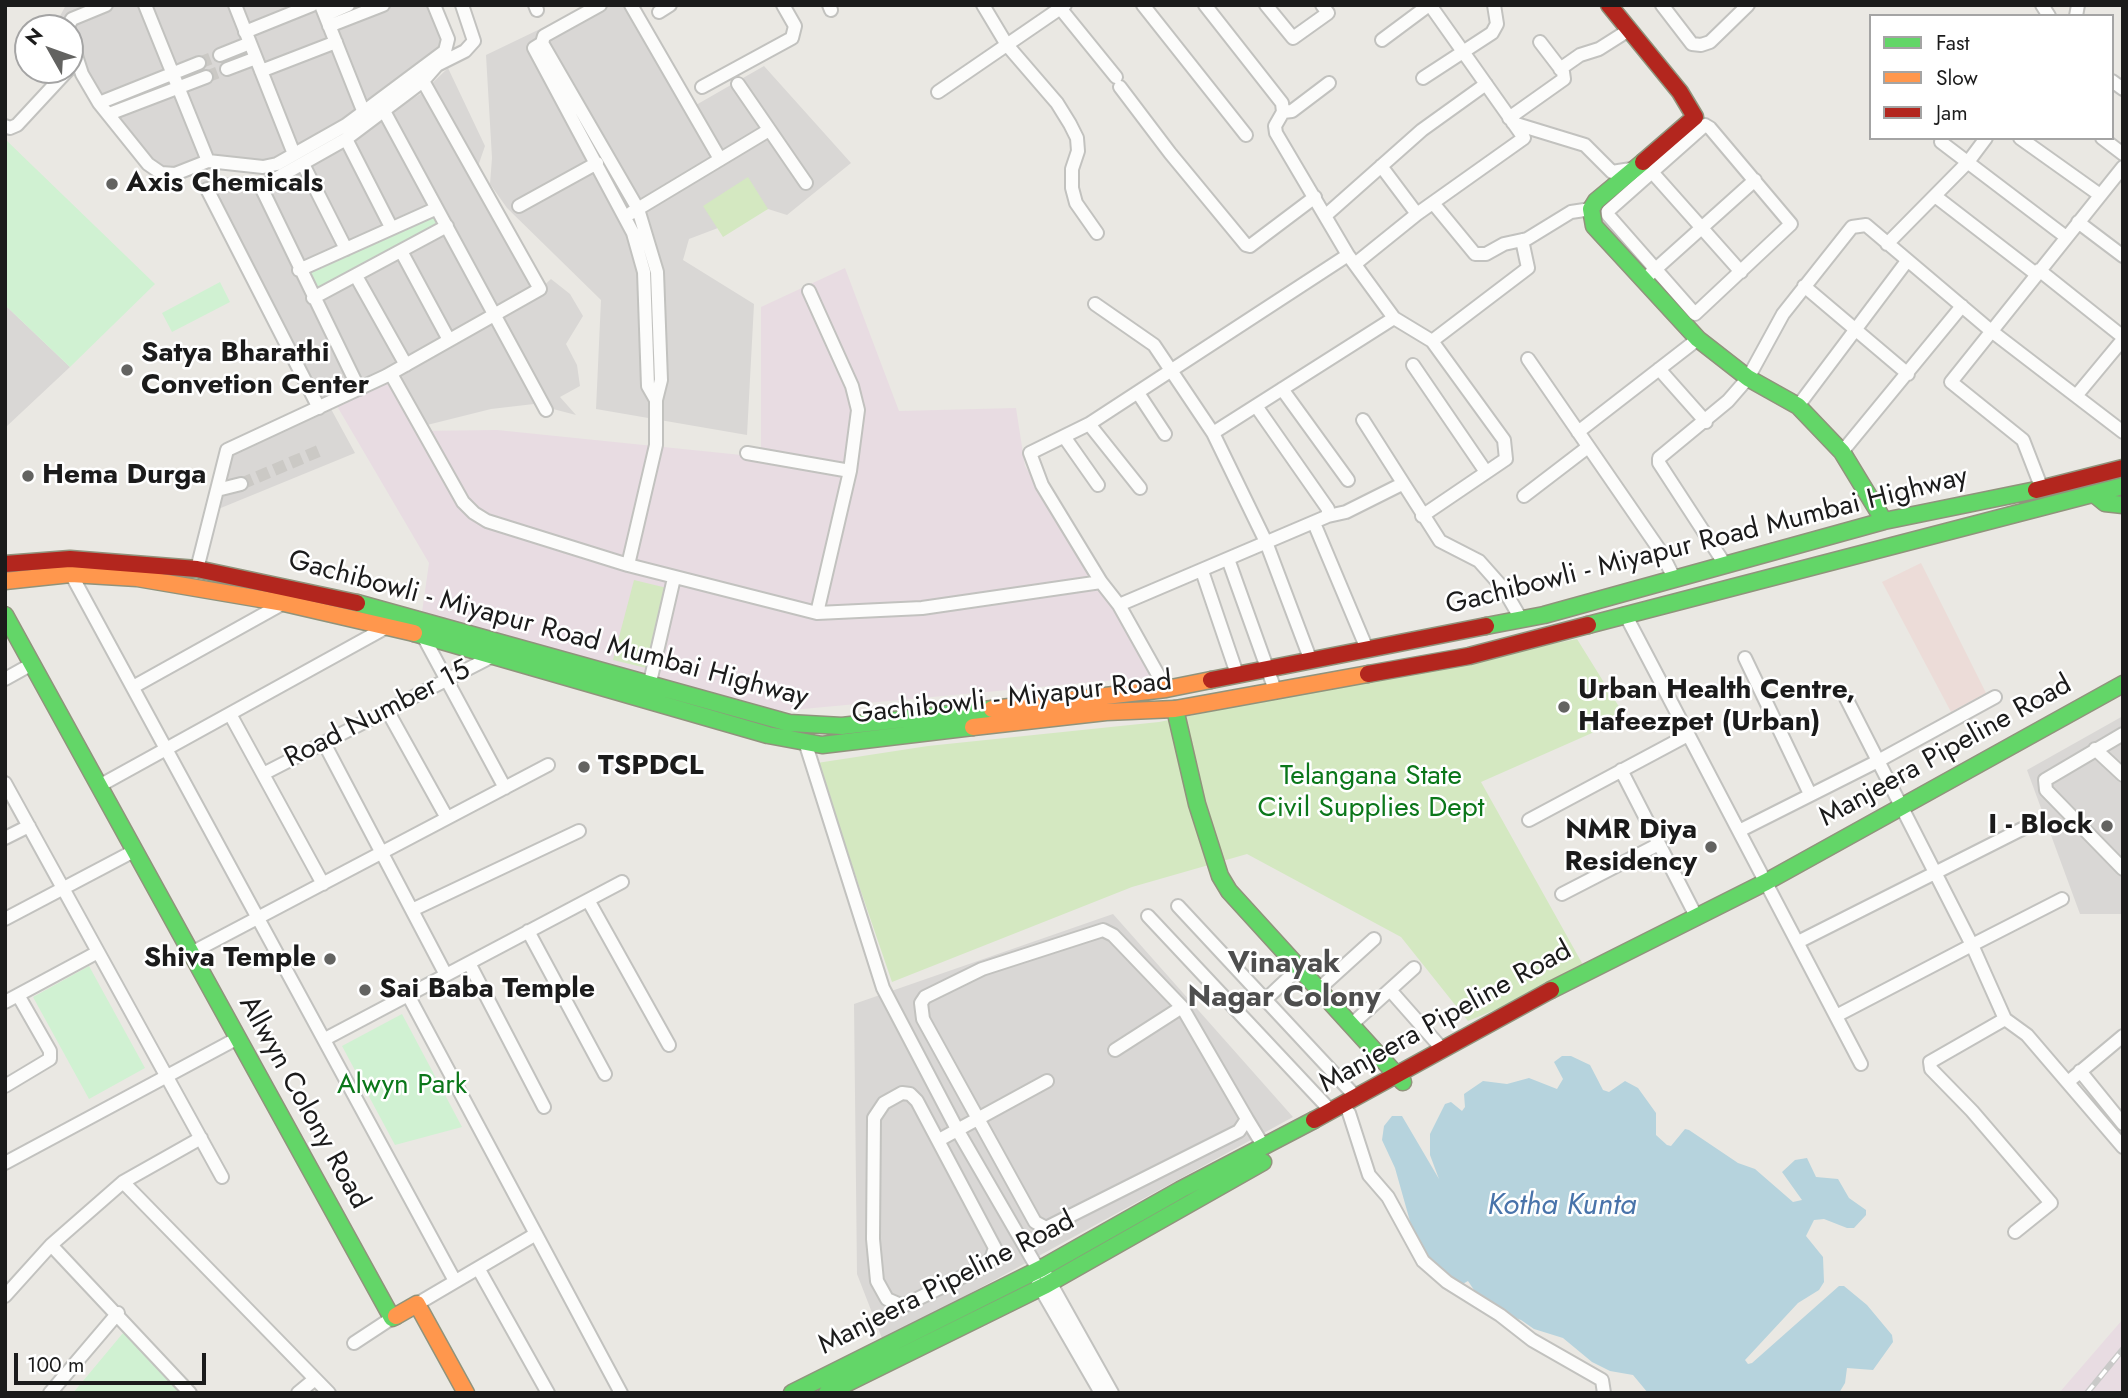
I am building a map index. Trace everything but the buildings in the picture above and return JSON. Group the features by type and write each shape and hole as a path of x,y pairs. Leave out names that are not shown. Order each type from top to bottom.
{"main road":[{"path":"1609,5 1695,113 1690,124 1634,169 1591,209 1649,275 1698,339 1748,378 1798,407 1842,452 1884,521"},
{"path":"2112,471 2123,457"},
{"name":"Gachibowli - Miyapur Road Mumbai Highway","path":"5,564 70,559 197,569 310,591 650,682 789,723 817,727 1166,688 1311,661 1521,619 1726,566 1884,521 2042,489 2112,471"},
{"name":"Gachibowli - Miyapur Road","path":"5,581 71,574 195,586 284,603 388,626 806,745 879,741 1076,716 1175,709 1469,656 1901,543 2029,513 2120,487"},
{"path":"2094,494 2105,503 2123,505"},
{"name":"Allwyn Colony Road","path":"5,615 392,1318"},
{"name":"Manjeera Pipeline Road","path":"827,1393 1040,1275 1180,1190 1205,1187 1400,1078 1597,978 1903,811 2123,684"},
{"name":"Manjeera Pipeline Road","path":"1903,811 2123,698"},
{"path":"1076,699 1076,716"},
{"path":"1175,709 1197,804 1220,876 1229,891 1400,1078"},
{"name":"Manjeera Pipeline Road","path":"1400,1078 1443,1050 1583,973 1768,886"},
{"name":"Manjeera Pipeline Road","path":"1205,1187 1264,1147 1331,1111 1353,1105"},
{"name":"Manjeera Pipeline Road","path":"792,1393 1040,1275"},
{"path":"392,1318 417,1304 466,1393"}],"street":[{"path":"84,14 106,5"},
{"path":"145,5 208,161"},
{"path":"235,5 299,159 346,248"},
{"path":"220,55 248,37 312,5"},
{"path":"325,15 348,5"},
{"path":"325,15 383,5"},
{"path":"359,389 313,299 261,187 445,51 448,39 434,5"},
{"path":"84,83 148,164 161,173 175,174 208,161 263,167 299,159 346,139 423,81 433,69 465,51 474,41 462,5"},
{"path":"600,5 544,36 542,43 534,48 626,216 644,272 648,386 656,400"},
{"path":"631,5 720,159"},
{"path":"702,87 792,38 795,26 783,5"},
{"path":"983,5 1007,45 1057,103 1077,138 1072,188 1076,204 1097,233"},
{"path":"1143,5 1247,135"},
{"path":"1205,5 1282,103 1283,112 1275,130 1351,260 1394,318 1432,341 1504,440 1506,459 1422,516"},
{"path":"1266,5 1293,38 1328,13 1322,5"},
{"path":"1166,688 1119,605 1101,582 1042,485 1030,453 1089,424 1351,260 1524,138 1430,5 1382,40"},
{"path":"1423,78 1492,33 1497,24 1494,5"},
{"path":"1662,5 1692,44 1701,45 1710,42 1748,5"},
{"path":"938,92 1063,7 1170,153 1246,245 1250,246 1315,197"},
{"path":"325,15 364,113"},
{"path":"1560,69 1580,55 1598,49 1629,30"},
{"path":"1511,120 1560,85 1564,79 1540,42"},
{"path":"261,71 336,43"},
{"path":"542,43 638,209 657,272 662,380 656,400 656,445 628,565"},
{"path":"227,69 256,58"},
{"path":"99,103 200,63"},
{"path":"108,114 206,77"},
{"path":"197,569 227,450 390,374 540,289 423,81"},
{"path":"1283,112 1292,111 1329,83"},
{"path":"11,125 53,84"},
{"path":"738,84 806,183"},
{"path":"1325,216 1422,131 1486,84"},
{"path":"384,111 546,410"},
{"path":"1511,120 1585,145 1612,172 1634,169"},
{"path":"1603,224 1608,211 1704,125 1755,180 1791,224 1695,314 1649,275 1755,180"},
{"path":"626,216 769,130"},
{"path":"346,139 391,227"},
{"path":"1887,243 1936,196 1984,140"},
{"path":"2023,140 2100,195"},
{"path":"2105,140 2123,154"},
{"path":"1941,142 2066,237"},
{"path":"519,206 597,163"},
{"path":"1381,166 1417,214"},
{"path":"2042,489 2024,440 1951,383 1990,330 2122,168"},
{"path":"1652,172 1741,272"},
{"path":"207,189 319,408"},
{"path":"1936,196 2037,272 2122,341 2076,396"},
{"path":"1433,203 1475,254 1486,254 1504,244 1522,240 1571,212 1591,209"},
{"path":"299,270 435,208"},
{"path":"2078,222 2123,256"},
{"path":"1726,566 1659,463 1662,453 1706,422 1748,378 1783,314 1852,227 1866,225 1990,330 2123,432"},
{"path":"313,299 447,226"},
{"path":"1432,341 1528,268 1522,240"},
{"path":"401,251 449,340"},
{"path":"1798,407 1907,261"},
{"path":"356,276 406,365"},
{"path":"1804,286 1908,373"},
{"path":"809,291 852,386 858,410 850,471 817,613"},
{"path":"1095,304 1154,345 1213,433 1266,542 1311,661"},
{"path":"1842,452 1962,306"},
{"path":"1213,433 1394,318"},
{"path":"1578,432 1698,339"},
{"path":"1528,359 1661,552 1674,578"},
{"path":"1413,365 1486,472"},
{"path":"1659,369 1706,422"},
{"path":"390,374 463,502 474,513 487,521 674,579 817,613 922,608 1101,582"},
{"path":"1282,389 1348,480"},
{"path":"1138,393 1165,434"},
{"path":"1256,405 1328,509 1328,516"},
{"path":"1363,420 1440,541 1479,561 1503,588 1521,619"},
{"path":"1089,424 1140,488"},
{"path":"1065,438 1098,485"},
{"path":"1524,496 1588,447"},
{"path":"747,453 850,471"},
{"path":"217,490 242,484"},
{"path":"1119,605 1328,516 1346,512 1402,484"},
{"path":"1314,523 1367,649"},
{"path":"1228,559 1275,690"},
{"path":"1202,571 1237,674"},
{"path":"71,574 455,1282"},
{"path":"650,682 674,579"},
{"path":"133,687 284,603"},
{"path":"1625,614 1861,1064"},
{"path":"99,786 388,626"},
{"path":"423,636 505,788"},
{"name":"Road Number 15","path":"263,774 493,656"},
{"path":"1745,658 1810,794"},
{"path":"5,679 32,664"},
{"path":"1739,831 1878,761 1996,697"},
{"path":"1846,698 1937,874 2005,1019 2026,1035 2123,1147"},
{"path":"387,710 447,818"},
{"path":"230,713 323,884"},
{"path":"2123,734 2045,780 2046,790 2123,869"},
{"path":"1529,820 1688,735"},
{"path":"324,743 446,975"},
{"path":"806,745 883,988 958,1131 1040,1275 1112,1393"},
{"path":"2095,749 2123,775"},
{"path":"191,953 548,765"},
{"path":"1621,770 1698,918"},
{"path":"5,783 222,1177"},
{"path":"5,838 29,826"},
{"path":"1798,942 2024,828"},
{"path":"412,910 579,831"},
{"path":"1562,894 1660,844"},
{"path":"5,919 134,850"},
{"path":"325,1039 622,881"},
{"path":"1836,1016 2063,899"},
{"path":"588,900 669,1045"},
{"path":"1178,906 1265,1000 1353,1105 1369,1175 1388,1197 1423,1261 1447,1282 1500,1315 1532,1340 1602,1380 1604,1393"},
{"path":"1148,916 1331,1111"},
{"path":"1247,1119 1239,1131 1046,1227 1035,1222 923,1019 921,1003 925,997 982,969 1103,930 1113,934 1182,1007 1264,1147"},
{"path":"528,931 605,1074"},
{"path":"1320,988 1374,939"},
{"path":"5,1002 98,952"},
{"path":"469,963 544,1107"},
{"path":"1265,1000 1300,967"},
{"path":"1352,1024 1414,968"},
{"path":"1390,990 1443,1050"},
{"path":"5,1086 50,1059 50,1051 18,995"},
{"path":"408,995 621,1393"},
{"path":"1115,1050 1182,1007"},
{"path":"2005,1019 1930,1062 1931,1069 1972,1111 2051,1203 2015,1232"},
{"path":"2068,1082 2123,1036"},
{"path":"5,1163 238,1038"},
{"path":"2080,1071 2123,1125"},
{"path":"939,1140 1047,1081"},
{"path":"2078,1094 2090,1084"},
{"path":"902,1093 910,1094 939,1140 995,1248 995,1253 980,1268 903,1306 887,1299 875,1273 874,1118 884,1103 902,1093"},
{"path":"5,1296 51,1245 123,1182 201,1138"},
{"path":"123,1182 329,1393"},
{"path":"417,1304 536,1234"},
{"path":"51,1245 118,1313 190,1393"},
{"path":"478,1268 548,1393"},
{"path":"1040,1275 1101,1393"},
{"path":"50,1393 118,1313"},
{"path":"354,1343 392,1318"},
{"path":"298,1393 315,1379"}],"shaded area":[{"path":"66,5 434,5 451,46 277,164 223,161 161,173 99,107 84,66 84,14 61,14"},
{"path":"590,5 635,5 696,105 764,66 851,163 787,215 768,209 689,239 683,260 754,304 747,435 596,409 601,300 507,208 490,184 492,158 486,55"},
{"path":"448,68 485,146 475,175 540,289 551,279 570,294 583,316 566,344 577,365 580,386 560,397 576,415 534,404 491,409 419,427 386,376 316,402 197,176 259,178 379,119 422,93"},
{"path":"845,268 899,411 1016,408 1025,466 1159,676 781,711 422,612 429,563 334,401 386,376 415,431 497,430 761,457 761,307"},
{"path":"5,305 70,367 7,426 5,424"},
{"path":"331,409 355,453 211,512 227,450"},
{"path":"1921,563 1986,693 1951,712 1882,582"},
{"path":"2123,716 2123,914 2080,914 2027,770"},
{"path":"1113,914 1293,1117 883,1341 857,1274 854,1004"},
{"path":"2123,1319 2123,1393 2059,1393"}],"green space":[{"path":"5,139 155,284 70,367 5,305"},
{"path":"748,177 768,209 723,237 703,206"},
{"path":"435,209 447,226 313,298 299,270"},
{"path":"220,282 230,302 172,332 162,313"},
{"path":"634,580 667,588 646,668 613,660"},
{"name":"Telangana State Civil Supplies Dept","path":"1577,639 1626,718 1481,782 1587,972 1468,1021 1401,937 1247,854 1132,887 892,982 817,763 928,746 1159,722"},
{"path":"89,966 145,1068 89,1099 33,997"},
{"name":"Alwyn Park","path":"402,1014 462,1127 395,1145 342,1046"},
{"path":"128,1327 183,1393 73,1393"}],"water":[{"name":"Kotha Kunta","path":"1562,1056 1571,1056 1590,1065 1603,1090 1609,1092 1625,1081 1638,1088 1656,1113 1656,1135 1667,1145 1671,1146 1685,1129 1689,1130 1738,1163 1755,1169 1793,1202 1802,1200 1782,1172 1795,1160 1807,1158 1816,1177 1838,1179 1849,1198 1866,1210 1866,1215 1854,1228 1824,1219 1814,1220 1806,1236 1823,1257 1824,1282 1819,1290 1798,1303 1745,1360 1748,1364 1752,1363 1839,1286 1844,1286 1867,1305 1892,1335 1893,1342 1873,1370 1847,1368 1845,1383 1839,1393 1648,1393 1633,1375 1610,1371 1592,1362 1563,1338 1534,1329 1521,1320 1501,1313 1478,1296 1468,1281 1461,1285 1430,1263 1415,1239 1395,1168 1382,1140 1384,1126 1392,1116 1402,1116 1439,1179 1430,1155 1430,1134 1445,1104 1451,1102 1462,1111 1465,1107 1464,1094 1483,1081 1507,1084 1529,1078 1557,1089 1563,1079 1554,1062"}],"tunnel":[{"path":"199,63 220,55"},
{"path":"206,77 227,69"},
{"path":"241,484 321,450"}],"railway":[{"path":"2087,1393 2123,1349"}],"traffic: fast":[{"path":"1643,162 1596,201 1591,209 1594,226 1698,339 1748,378 1798,406 1842,452 1884,521"},
{"path":"1588,625 2123,486"},
{"path":"1486,626 1544,615 1884,521 2036,490"},
{"path":"2094,494 2105,503 2123,505"},
{"path":"357,603 789,723 842,726 992,709"},
{"path":"5,615 392,1318 396,1316"},
{"path":"414,633 768,735 822,745 973,727"},
{"path":"1551,990 1766,882 2123,684"},
{"path":"1175,709 1197,804 1220,876 1229,891 1403,1082"},
{"path":"792,1393 1042,1268 1180,1190 1314,1120"},
{"path":"827,1393 1046,1285 1263,1162"}],"traffic: slow":[{"path":"5,581 71,574 137,578 284,603 414,633"},
{"path":"973,727 1106,712 1175,709 1368,674"},
{"path":"992,709 1166,689 1211,680"},
{"path":"396,1316 417,1304 466,1393"}],"traffic: jam":[{"path":"1609,5 1680,92 1695,117 1643,162"},
{"path":"2036,490 2123,468"},
{"path":"5,564 70,559 197,569 357,603"},
{"path":"1368,674 1469,656 1588,625"},
{"path":"1211,680 1486,626"},
{"path":"1314,1120 1551,990"}],"place":[{"name":"Axis Chemicals","path":"112,184"},
{"name":"Satya Bharathi Convetion Center","path":"127,370"},
{"name":"Hema Durga","path":"28,476"},
{"name":"Urban Health Centre, Hafeezpet (Urban)","path":"1564,707"},
{"name":"TSPDCL","path":"584,767"},
{"name":"I - Block","path":"2107,826"},
{"name":"NMR Diya Residency","path":"1711,847"},
{"name":"Shiva Temple","path":"330,959"},
{"name":"Sai Baba Temple","path":"365,990"}],"district":[{"name":"Vinayak Nagar Colony","path":"1284,982"}]}
